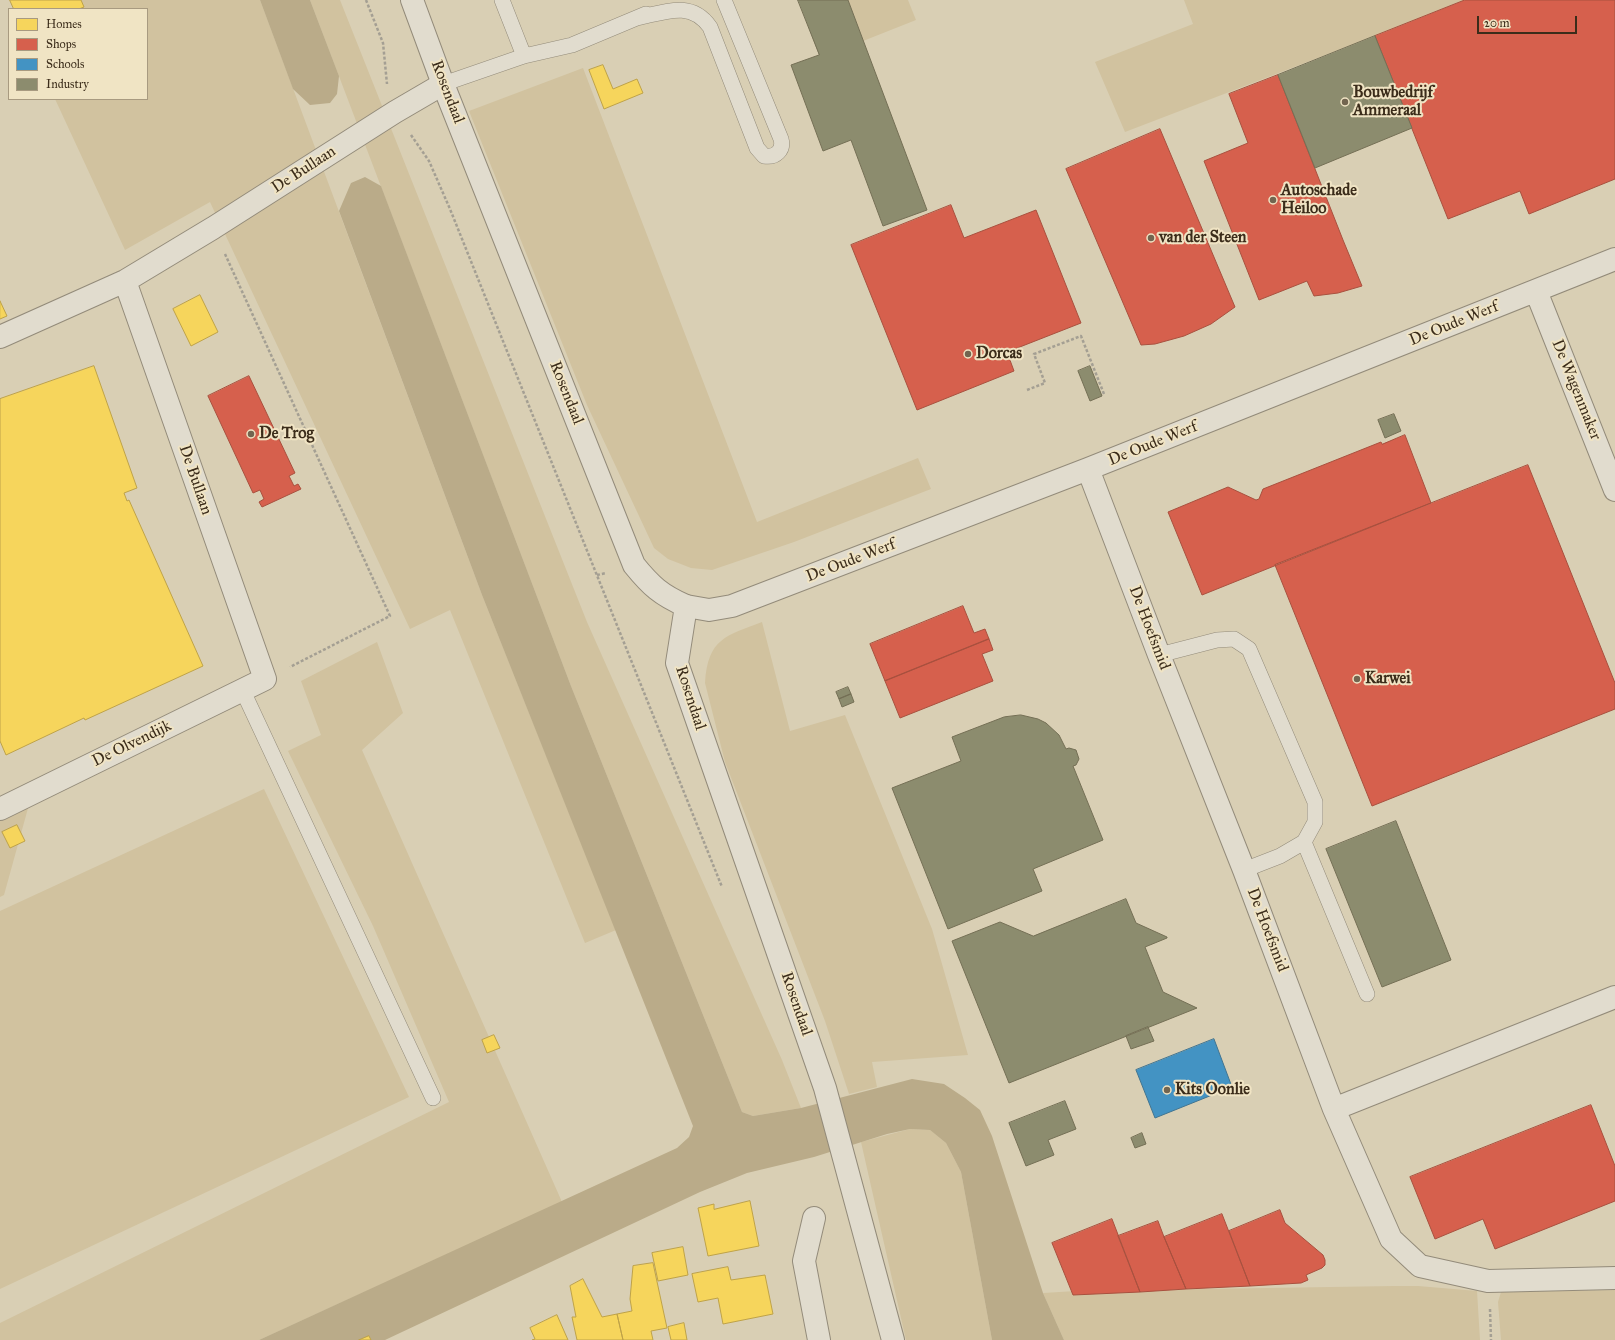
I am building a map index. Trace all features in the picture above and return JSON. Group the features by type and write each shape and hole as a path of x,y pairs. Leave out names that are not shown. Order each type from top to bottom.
{"street":[{"name":"Rosendaal","path":"412,0 443,84 634,565 648,583 667,598 686,606 677,663 825,1088 847,1163 893,1340"},
{"name":"De Bullaan","path":"0,337 125,281 213,228 395,112 443,84"},
{"name":"De Oude Werf","path":"686,606 709,610 732,606 1088,469 1615,259"},
{"name":"De Bullaan","path":"125,281 265,680"},
{"name":"De Wagenmaker","path":"1536,291 1615,490"},
{"name":"De Hoefsmid","path":"1088,469 1159,655 1244,870 1334,1109 1391,1239 1420,1266 1488,1281 1615,1278"},
{"name":"De Olvendijk","path":"0,809 242,689 265,680"},
{"path":"1334,1109 1615,997"},
{"path":"814,1218 804,1261 819,1340"}],"lane":[{"path":"502,0 524,56"},
{"path":"443,84 524,56 572,45 678,0"},
{"path":"637,18 678,9 687,9 704,18 710,27 757,148 764,156 773,156 780,151 782,139 724,0"},
{"path":"1159,655 1217,640 1234,639 1249,649 1315,802 1315,822 1304,842 1280,856 1244,870"},
{"path":"242,689 433,1098"},
{"path":"1304,842 1367,994"}],"path":[{"path":"366,0 383,43 385,79 395,112 429,161 450,209 725,893"},
{"path":"213,228 390,616 265,680"},
{"path":"1027,390 1045,383 1034,354 1081,336 1104,394"}],"shaded area":[{"path":"10,0 260,0 482,595 616,930 585,943 450,610 410,629 210,202 125,250 55,100 148,100 148,8 14,8"},
{"path":"260,0 310,0 339,76 337,94 330,103 310,105 293,89"},
{"path":"310,0 340,0 587,622 782,1060 801,1108 753,1116 742,1112 571,686"},
{"path":"848,0 908,0 916,20 863,41"},
{"path":"1184,0 1469,0 1125,132 1095,62 1193,24"},
{"path":"583,68 757,522 918,458 931,489 794,542 712,570 691,568 668,559 654,548 587,405 469,111"},
{"path":"365,177 381,186 571,686 742,1112 753,1116 801,1108 912,1079 944,1084 965,1098 980,1110 992,1136 1043,1293 1064,1340 992,1340 961,1172 946,1143 930,1130 910,1129 887,1134 814,1157 747,1173 700,1192 385,1340 259,1340 677,1148 689,1137 693,1126 482,595 339,211 351,183"},
{"path":"762,622 790,731 845,715 932,929 968,1055 872,1062 877,1087 849,1094 825,1021 725,762 705,683 710,656 721,641 738,631"},
{"path":"377,642 403,713 362,750 562,1202 259,1340 0,1340 0,1323 449,1102 373,926 288,751 321,735 301,681"},
{"path":"264,789 409,1097 0,1289 0,911"},
{"path":"30,801 4,895 0,897 0,816"},
{"path":"910,1129 930,1130 946,1143 961,1172 992,1340 906,1340 861,1142"},
{"path":"1418,1286 1477,1291 1480,1340 1064,1340 1043,1293 1076,1291"},
{"path":"1615,1290 1615,1340 1501,1340 1498,1302 1501,1292"}],"building: Homes":[{"path":"10,0 81,0 84,7 82,8 14,8"},
{"path":"603,65 613,89 637,79 643,93 604,109 589,70"},
{"path":"200,295 218,332 191,346 173,309"},
{"path":"0,301 7,316 0,319"},
{"path":"94,366 137,488 124,493 127,501 129,500 203,666 85,720 84,718 6,755 0,741 0,399"},
{"path":"17,825 25,841 10,848 2,832"},
{"path":"494,1035 500,1048 487,1053 482,1040"},
{"path":"750,1201 759,1246 708,1256 698,1208 714,1204 714,1209"},
{"path":"683,1247 688,1275 658,1281 652,1253"},
{"path":"653,1263 667,1328 651,1331 653,1340 623,1340 617,1314 632,1311 630,1299 633,1266"},
{"path":"728,1267 731,1280 765,1275 773,1314 723,1324 718,1298 698,1302 692,1274"},
{"path":"583,1279 602,1317 617,1314 623,1340 577,1340 572,1317 576,1317 570,1286"},
{"path":"557,1315 568,1340 532,1340 535,1339 530,1328"},
{"path":"684,1323 687,1340 671,1340 668,1327"},
{"path":"369,1336 371,1340 359,1340"}],"building: Shops":[{"path":"1465,0 1615,0 1615,179 1529,214 1520,191 1448,219 1375,36"},
{"name":"Autoschade Heiloo","path":"1278,75 1362,286 1338,293 1314,296 1307,281 1259,300 1204,161 1248,143 1229,94"},
{"name":"van der Steen","path":"1160,129 1235,307 1211,324 1184,336 1155,344 1141,345 1066,169"},
{"path":"951,205 964,238 1036,210 1081,323 1007,352 1014,371 917,410 851,245"},
{"name":"De Trog","path":"249,376 295,473 289,476 294,486 298,484 301,489 262,507 259,502 264,499 260,490 253,493 208,396"},
{"path":"1405,435 1431,503 1202,595 1168,512 1228,487 1256,500 1259,499 1263,489 1381,442 1382,444"},
{"path":"1528,465 1615,683 1615,709 1372,806 1275,565"},
{"path":"963,606 974,633 985,629 989,639 885,681 870,644"},
{"path":"989,639 993,650 982,654 993,681 900,718 885,681"},
{"path":"1591,1105 1615,1166 1615,1201 1495,1249 1483,1219 1435,1239 1410,1177"},
{"path":"1280,1210 1285,1223 1323,1255 1325,1265 1322,1268 1306,1275 1308,1280 1301,1283 1250,1286 1229,1231"},
{"path":"1222,1214 1250,1286 1186,1289 1164,1237"},
{"path":"1112,1219 1140,1292 1073,1295 1052,1243"},
{"path":"1158,1221 1186,1289 1140,1292 1118,1236"}],"building: Schools":[{"path":"1214,1039 1232,1087 1155,1118 1136,1070"}],"building: Industry":[{"path":"798,0 848,0 927,210 883,226 851,140 823,151 791,65 819,55"},
{"name":"Bouwbedrijf Ammeraal","path":"1375,36 1412,128 1315,168 1278,75"},
{"path":"1090,366 1102,396 1090,401 1078,371"},
{"path":"1394,414 1401,431 1385,438 1378,420"},
{"path":"848,687 851,694 839,699 836,692"},
{"path":"851,694 854,702 842,707 839,699"},
{"path":"1021,715 1038,719 1046,723 1059,735 1066,749 1069,748 1076,750 1079,759 1076,765 1073,766 1103,840 1033,869 1042,891 948,929 892,788 961,761 952,737 1004,717"},
{"path":"1396,821 1451,960 1382,987 1326,849"},
{"path":"1126,899 1136,923 1167,937 1145,947 1163,992 1197,1008 1009,1083 952,941 1000,922 1033,936"},
{"path":"1148,1027 1154,1041 1131,1049 1126,1036"},
{"path":"1065,1101 1076,1129 1048,1140 1054,1155 1026,1166 1009,1123"},
{"path":"1142,1133 1146,1144 1135,1148 1131,1138"}],"place":[{"name":"Bouwbedrijf Ammeraal","path":"1345,102"},
{"name":"Autoschade Heiloo","path":"1273,200"},
{"name":"van der Steen","path":"1151,238"},
{"name":"Dorcas","path":"968,354"},
{"name":"De Trog","path":"251,434"},
{"name":"Karwei","path":"1357,679"},
{"name":"Kits Oonlie","path":"1167,1090"}]}
